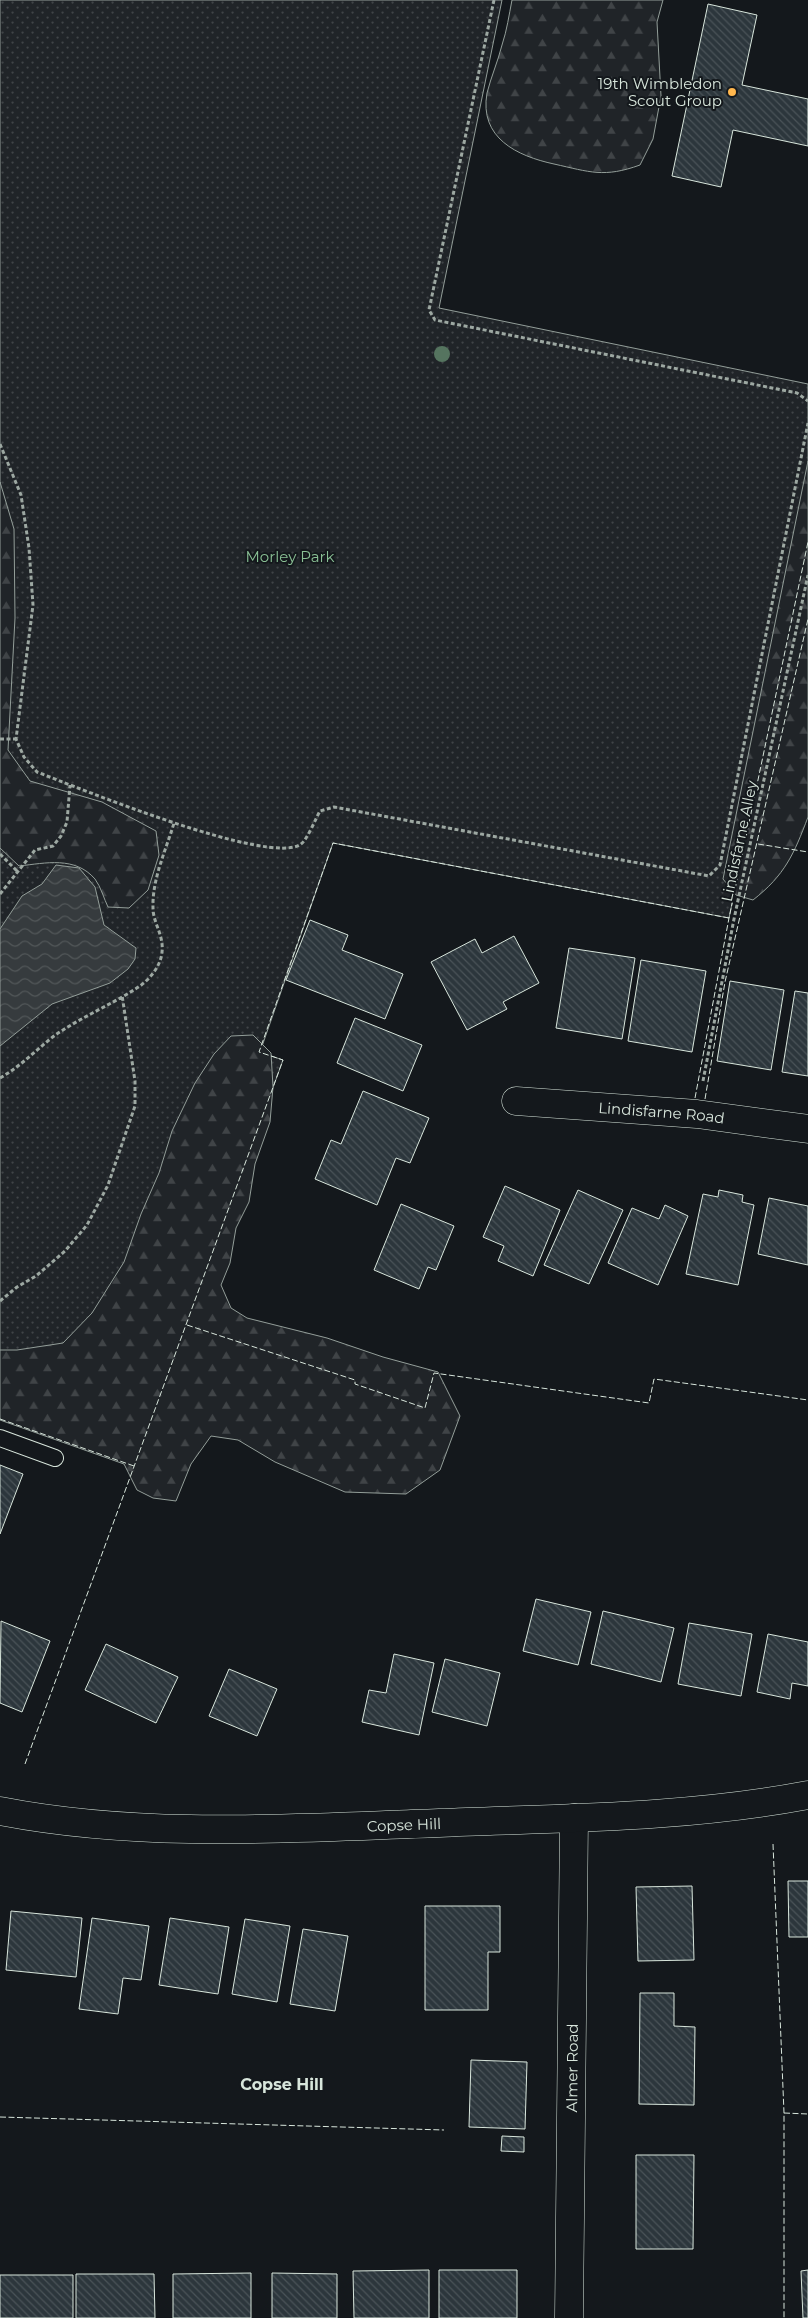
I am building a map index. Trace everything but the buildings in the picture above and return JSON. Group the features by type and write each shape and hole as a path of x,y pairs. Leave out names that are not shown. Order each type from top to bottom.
{"street":[{"name":"Lindisfarne Road","path":"516,1101 697,1114 808,1129"},
{"name":"Copse Hill","path":"0,1812 90,1825 163,1829 300,1828 574,1818 752,1806 808,1795"},
{"name":"Almer Road","path":"569,2318 574,1818"}],"lane":[{"path":"0,1438 55,1458"}],"path":[{"path":"494,0 429,310 435,320 797,393 808,402"},
{"path":"0,444 20,496 29,548 33,605 16,739 24,757 37,772 174,823 270,848 292,848 302,843 320,811 334,807 710,876 720,865 808,423"},
{"name":"Lindisfarne Alley","path":"697,1114 734,919 808,575"},
{"path":"0,739 16,739"},
{"path":"0,894 35,850 53,846 61,836 67,822 70,785"},
{"path":"0,1078 16,1069 53,1037 140,985 156,969 162,953 162,936 153,911 153,892 174,823"},
{"path":"0,854 17,871"},
{"path":"0,1301 17,1287 36,1276 64,1251 87,1225 108,1184 134,1106 135,1081 122,995"}],"green space":[{"name":"Morley Park","path":"0,0 502,0 439,308 808,384 808,542 729,918 333,843 260,1052 283,1060 187,1325 0,1419"},
{"path":"512,0 663,0 657,22 661,96 653,139 640,165 606,173 578,169 527,156 514,150 495,133 489,122 486,109 487,93 507,28"},
{"path":"808,461 808,817 793,853 781,873 753,900 736,895 723,879"},
{"path":"0,482 14,529 15,618 8,750 30,781 102,802 156,831 159,855 148,890 129,908 108,907 95,879 78,867 60,863 19,866 0,848"},
{"path":"253,1035 271,1053 273,1087 270,1122 255,1164 249,1202 236,1228 230,1263 221,1285 231,1308 247,1318 327,1338 383,1357 438,1372 460,1416 440,1470 406,1494 345,1492 275,1462 238,1440 211,1436 191,1464 176,1501 153,1498 137,1490 124,1464 0,1420 0,1350 17,1350 63,1343 92,1313 124,1262 141,1214 159,1173 172,1131 195,1083 214,1054 231,1036"}],"water":[{"path":"56,865 79,868 95,887 104,925 136,948 135,959 128,969 110,983 52,1004 0,1046 0,929 22,896 42,884"}],"fence":[{"path":"695,1098 729,918 808,542"},
{"path":"705,1099 725,982 808,619"},
{"path":"25,1764 283,1060 259,1052 333,843 729,918"},
{"path":"758,844 808,852"},
{"path":"187,1325 355,1380 355,1384 425,1408 434,1373 649,1403 654,1379 808,1400"},
{"path":"0,1419 134,1466"},
{"path":"773,1844 784,2113 784,2318"},
{"path":"784,2113 808,2114"},
{"path":"0,2117 444,2130"}],"place":[{"name":"19th Wimbledon Scout Group","path":"732,92"}],"district":[{"name":"Copse Hill","path":"282,2084"}]}
